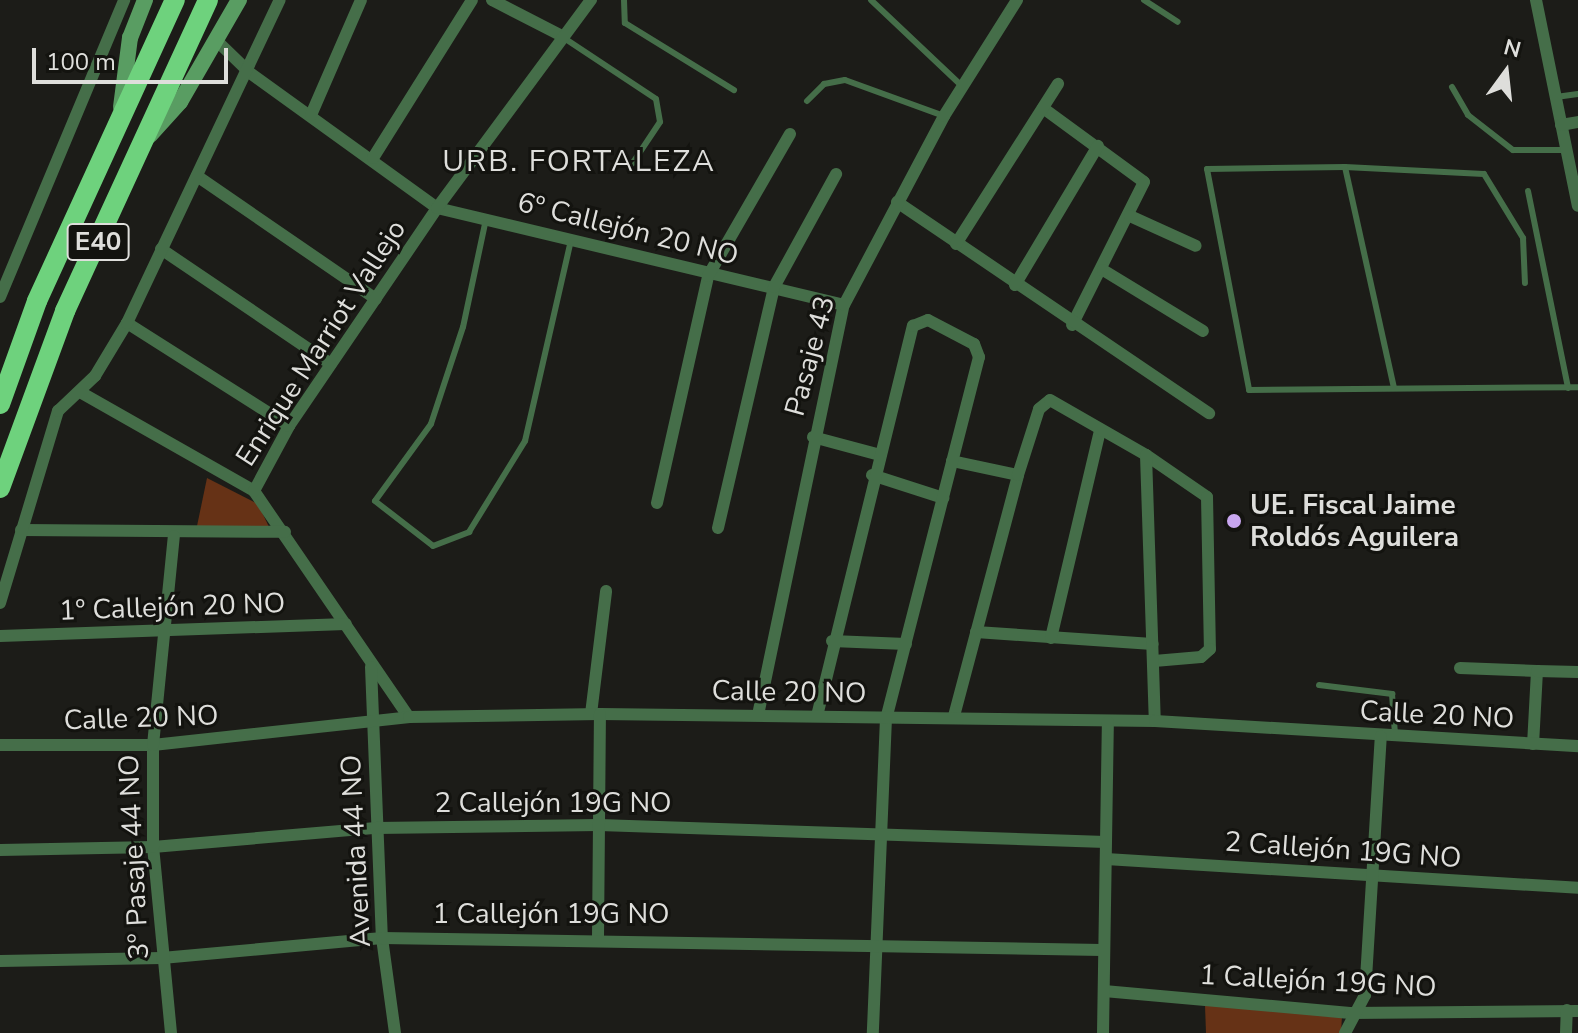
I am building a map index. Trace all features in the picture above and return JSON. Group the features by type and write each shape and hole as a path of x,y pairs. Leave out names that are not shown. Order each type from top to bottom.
{"highway":[{"name":"E40","path":"0,404 37,301 175,0"},
{"name":"E40","path":"0,488 65,311 208,0"}],"main road":[{"path":"119,122 130,38 145,0"},
{"path":"144,142 180,102 239,0"}],"street":[{"path":"0,297 124,0"},
{"path":"0,603 47,437 58,411 80,392 127,323 250,73 280,0"},
{"path":"311,115 361,0"},
{"path":"373,158 472,0"},
{"path":"492,0 564,37"},
{"path":"579,0 579,19"},
{"name":"Enrique Marriot Vallejo","path":"409,717 371,667 285,532 254,491 289,426 437,208 591,0"},
{"name":"Pasaje 43","path":"758,715 813,437 844,305 961,85 1017,0"},
{"path":"1536,0 1578,206"},
{"name":"6º Callejón 20 NO","path":"217,41 250,73 373,158 437,208 708,276 774,287 844,305"},
{"path":"956,244 1058,84"},
{"path":"1043,108 1144,182 1103,270 1072,325"},
{"path":"1561,125 1578,122"},
{"path":"657,503 708,276 790,134"},
{"path":"1015,285 1098,146"},
{"path":"718,528 774,287 836,174"},
{"path":"197,176 376,299"},
{"path":"897,202 1072,325 1209,413"},
{"path":"1130,216 1196,246"},
{"path":"161,249 331,364"},
{"path":"1103,270 1203,331"},
{"path":"817,716 872,475 880,455 913,326 928,320 978,349 886,718 873,1033"},
{"path":"127,323 289,426"},
{"path":"80,392 254,491"},
{"path":"954,716 1018,475 1043,403 1146,455 1207,497 1210,649 1201,657 1154,661"},
{"path":"1051,638 1100,430"},
{"path":"813,437 880,455"},
{"path":"1146,455 1155,721"},
{"path":"952,461 1018,475"},
{"path":"872,475 943,498"},
{"path":"21,530 174,536 285,532"},
{"name":"3º Pasaje 44 NO","path":"171,1033 153,847 153,745 159,636 174,536"},
{"path":"598,937 599,825 595,714 606,591"},
{"name":"1º Callejón 20 NO","path":"0,636 159,636 346,624"},
{"path":"976,632 1153,644"},
{"path":"832,641 906,644"},
{"name":"Avenida 44 NO","path":"371,667 382,938 395,1033"},
{"path":"1460,668 1578,672"},
{"path":"1533,744 1537,671"},
{"name":"Calle 20 NO","path":"0,745 153,745 375,726 409,717 595,714 954,716 1155,721 1578,746"},
{"path":"1103,1033 1108,722"},
{"path":"1345,1033 1350,1013 1365,995 1369,877 1381,736"},
{"name":"2 Callejón 19G NO","path":"0,850 153,847 376,828 599,825 881,831 1106,842"},
{"name":"2 Callejón 19G NO","path":"1106,859 1578,888"},
{"name":"1 Callejón 19G NO","path":"0,961 162,958 382,938 598,937 1102,950"},
{"name":"1 Callejón 19G NO","path":"1104,991 1350,1013 1573,1010"},
{"path":"1566,1033 1573,1010"}],"lane":[{"path":"624,0 625,23 734,90"},
{"path":"871,0 961,85"},
{"path":"1144,0 1178,22"},
{"path":"564,37 656,99 660,122 632,164"},
{"path":"807,101 824,84 845,80 944,116"},
{"path":"1452,87 1468,115 1513,150 1567,150"},
{"path":"1556,97 1578,94"},
{"path":"1345,167 1394,388"},
{"path":"1525,283 1523,238 1484,174 1345,167 1207,169 1247,383 1253,392 1578,387"},
{"path":"1528,191 1568,388"},
{"path":"486,219 463,327 431,424 375,501 433,546 469,532 525,441 571,240"},
{"path":"1319,685 1392,694 1395,737"}],"shaded area":[{"path":"207,478 258,504 269,527 197,526"},
{"path":"1205,1005 1342,1016 1341,1033 1206,1033"}],"place":[{"name":"UE. Fiscal Jaime Roldós Aguilera","path":"1234,521"}],"district":[{"name":"URB. FORTALEZA","path":"579,162"}]}
